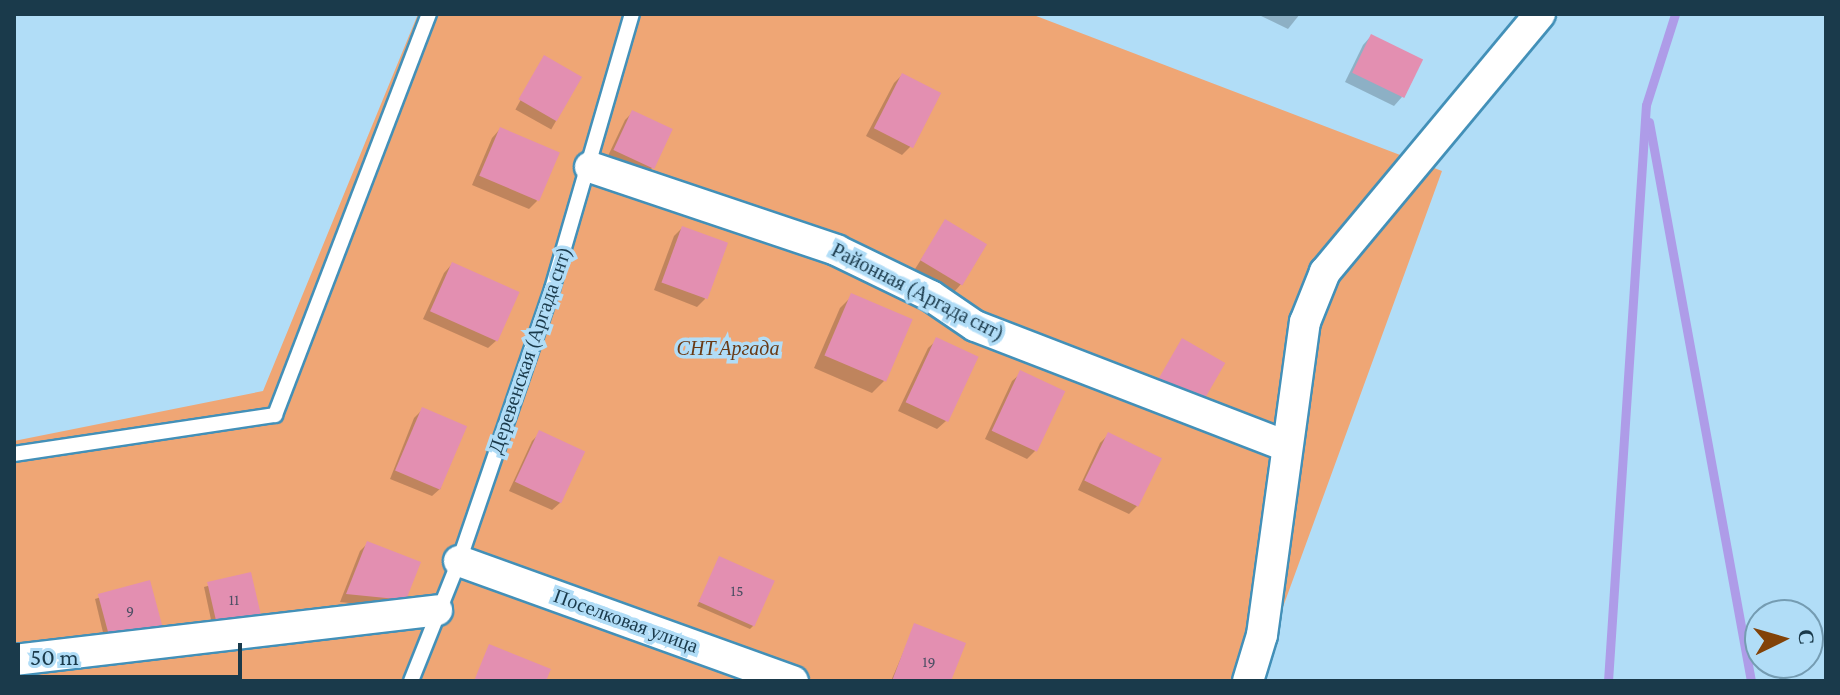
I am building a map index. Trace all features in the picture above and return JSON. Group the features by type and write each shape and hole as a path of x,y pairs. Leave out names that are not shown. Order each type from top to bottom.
{"street":[{"path":"1248,681 1262,635 1305,322 1325,272 1539,14"},
{"name":"Районная (Аргада снт)","path":"590,167 836,250 931,296 975,326 1286,446"},
{"name":"Поселковая улица","path":"459,561 793,681"},
{"path":"14,660 437,610"}],"lane":[{"path":"14,454 275,415 429,14"},
{"name":"Деревенская (Аргада снт)","path":"411,681 459,561 590,167 632,14"}],"green space":[{"name":"СНТ Аргада","path":"418,14 1031,14 1442,171 1256,681 14,681 14,441 263,391"}],"building":[{"path":"1371,34 1423,59 1404,98 1352,73"},
{"path":"544,55 582,77 557,121 518,99"},
{"path":"902,73 941,93 913,148 874,128"},
{"path":"632,110 673,129 654,169 613,150"},
{"path":"500,127 560,152 539,201 479,176"},
{"path":"945,219 987,244 962,285 920,260"},
{"path":"682,226 728,243 708,299 661,282"},
{"path":"452,262 520,292 498,341 430,311"},
{"path":"851,293 913,319 886,382 824,356"},
{"path":"936,337 979,357 948,422 906,402"},
{"path":"1182,338 1225,363 1201,405 1158,380"},
{"path":"1020,370 1065,391 1037,452 992,431"},
{"path":"422,407 467,426 440,490 395,471"},
{"path":"539,430 585,452 561,503 515,482"},
{"path":"1108,432 1162,458 1138,507 1084,481"},
{"path":"367,541 421,562 406,600 346,594"},
{"path":"719,556 775,581 754,626 699,602"},
{"path":"251,572 261,617 218,627 207,582"},
{"path":"150,580 163,628 111,642 98,594"},
{"path":"914,623 966,643 951,681 892,681"},
{"path":"489,644 551,669 546,681 474,681"}],"waterway":[{"path":"1608,681 1646,105 1675,14"},
{"path":"1649,122 1751,681"}]}
